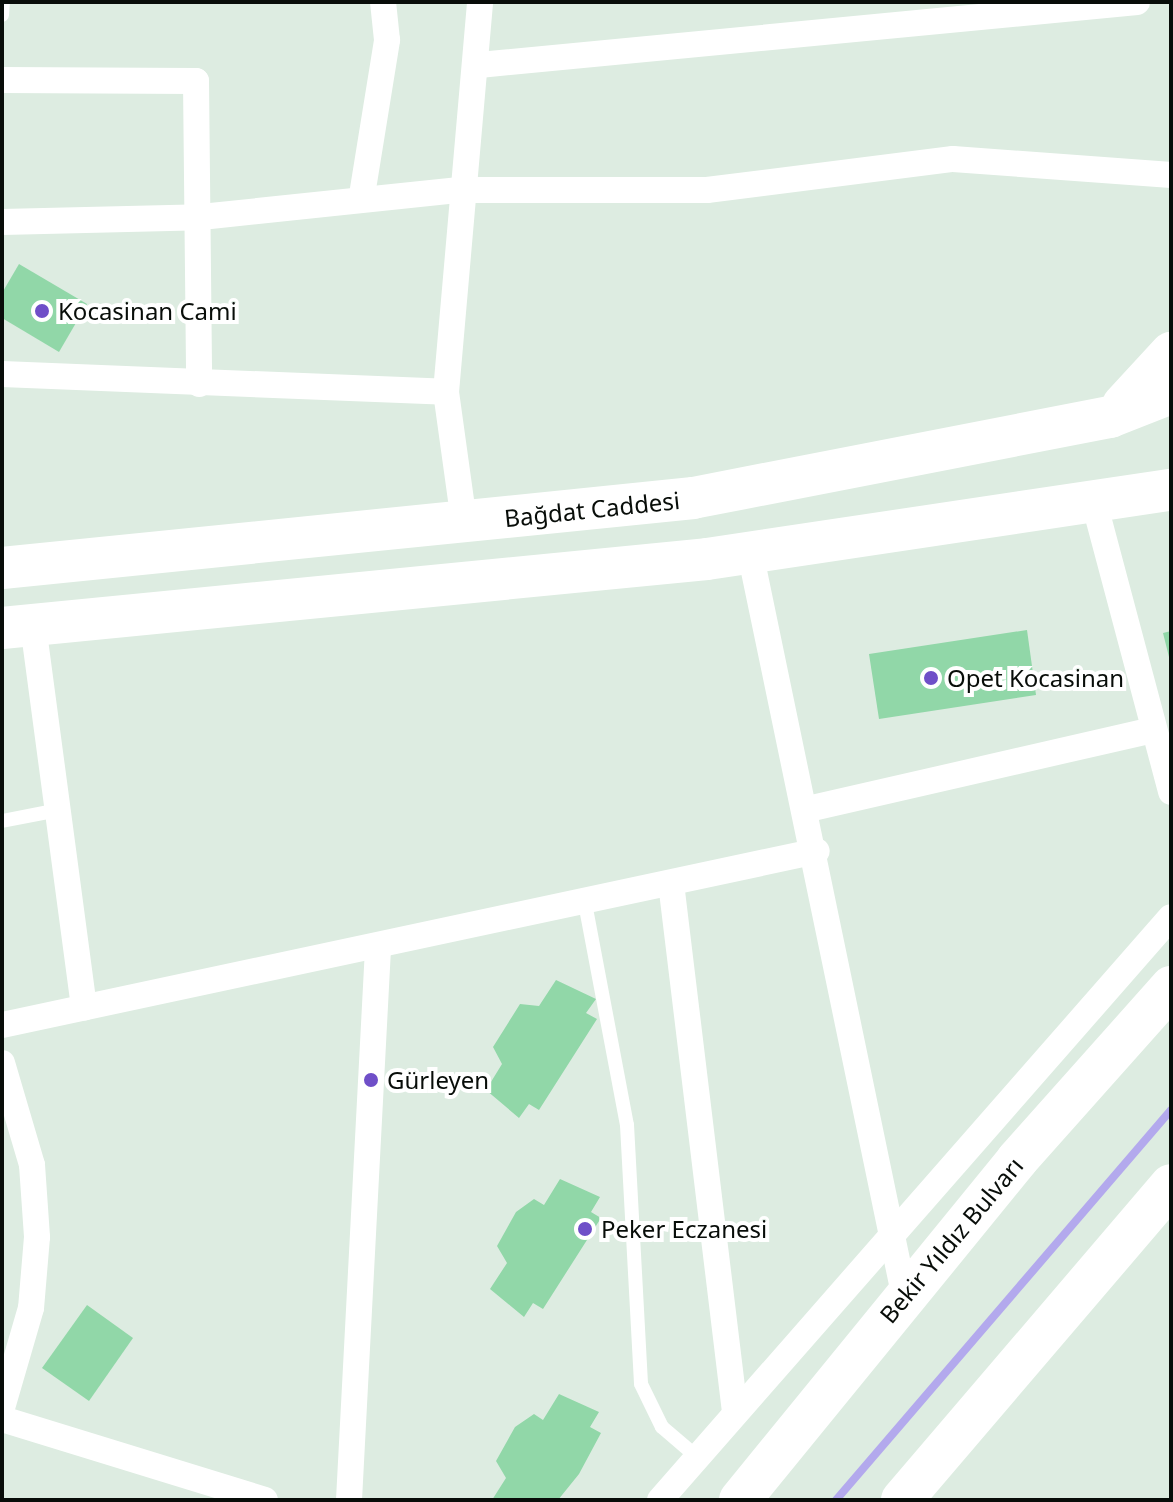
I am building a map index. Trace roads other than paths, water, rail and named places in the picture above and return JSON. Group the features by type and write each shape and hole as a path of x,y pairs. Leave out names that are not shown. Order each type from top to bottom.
{"main road":[{"path":"1110,417 1171,353"},
{"name":"Bağdat Caddesi","path":"2,568 693,498 1110,417 1171,393"},
{"path":"18,626 750,552 1171,490"},
{"name":"Bekir Yıldız Bulvarı","path":"740,1500 904,1294 1171,987"},
{"path":"902,1500 1171,1185"}],"street":[{"path":"362,195 387,40 383,2"},
{"path":"464,522 446,392 460,190 479,65 480,2"},
{"path":"479,65 1137,2"},
{"path":"2,80 196,81 201,217 199,384"},
{"path":"2,222 201,217 362,195 460,190 707,190 953,159 1171,175"},
{"path":"2,374 446,392"},
{"path":"1094,502 1171,792"},
{"path":"750,552 808,809 896,1229 904,1294"},
{"path":"18,626 58,810 84,1008"},
{"path":"808,809 1154,730"},
{"path":"2,1025 378,949 817,851"},
{"path":"671,883 735,1412"},
{"path":"660,1500 1171,917"},
{"path":"349,1500 378,949"},
{"path":"2,1063 32,1165 37,1237 31,1308 2,1408"},
{"path":"2,1419 265,1500"}],"lane":[{"path":"2,15 3,2"},
{"path":"2,821 58,810"},
{"path":"585,903 627,1125 641,1384 662,1427 697,1457"}],"waterway":[{"path":"836,1500 1171,1110"}],"place":[{"name":"Kocasinan Cami","path":"42,311"},
{"name":"Opet Kocasinan","path":"931,678"},
{"name":"Gürleyen","path":"371,1080"},
{"name":"Peker Eczanesi","path":"585,1229"}]}
